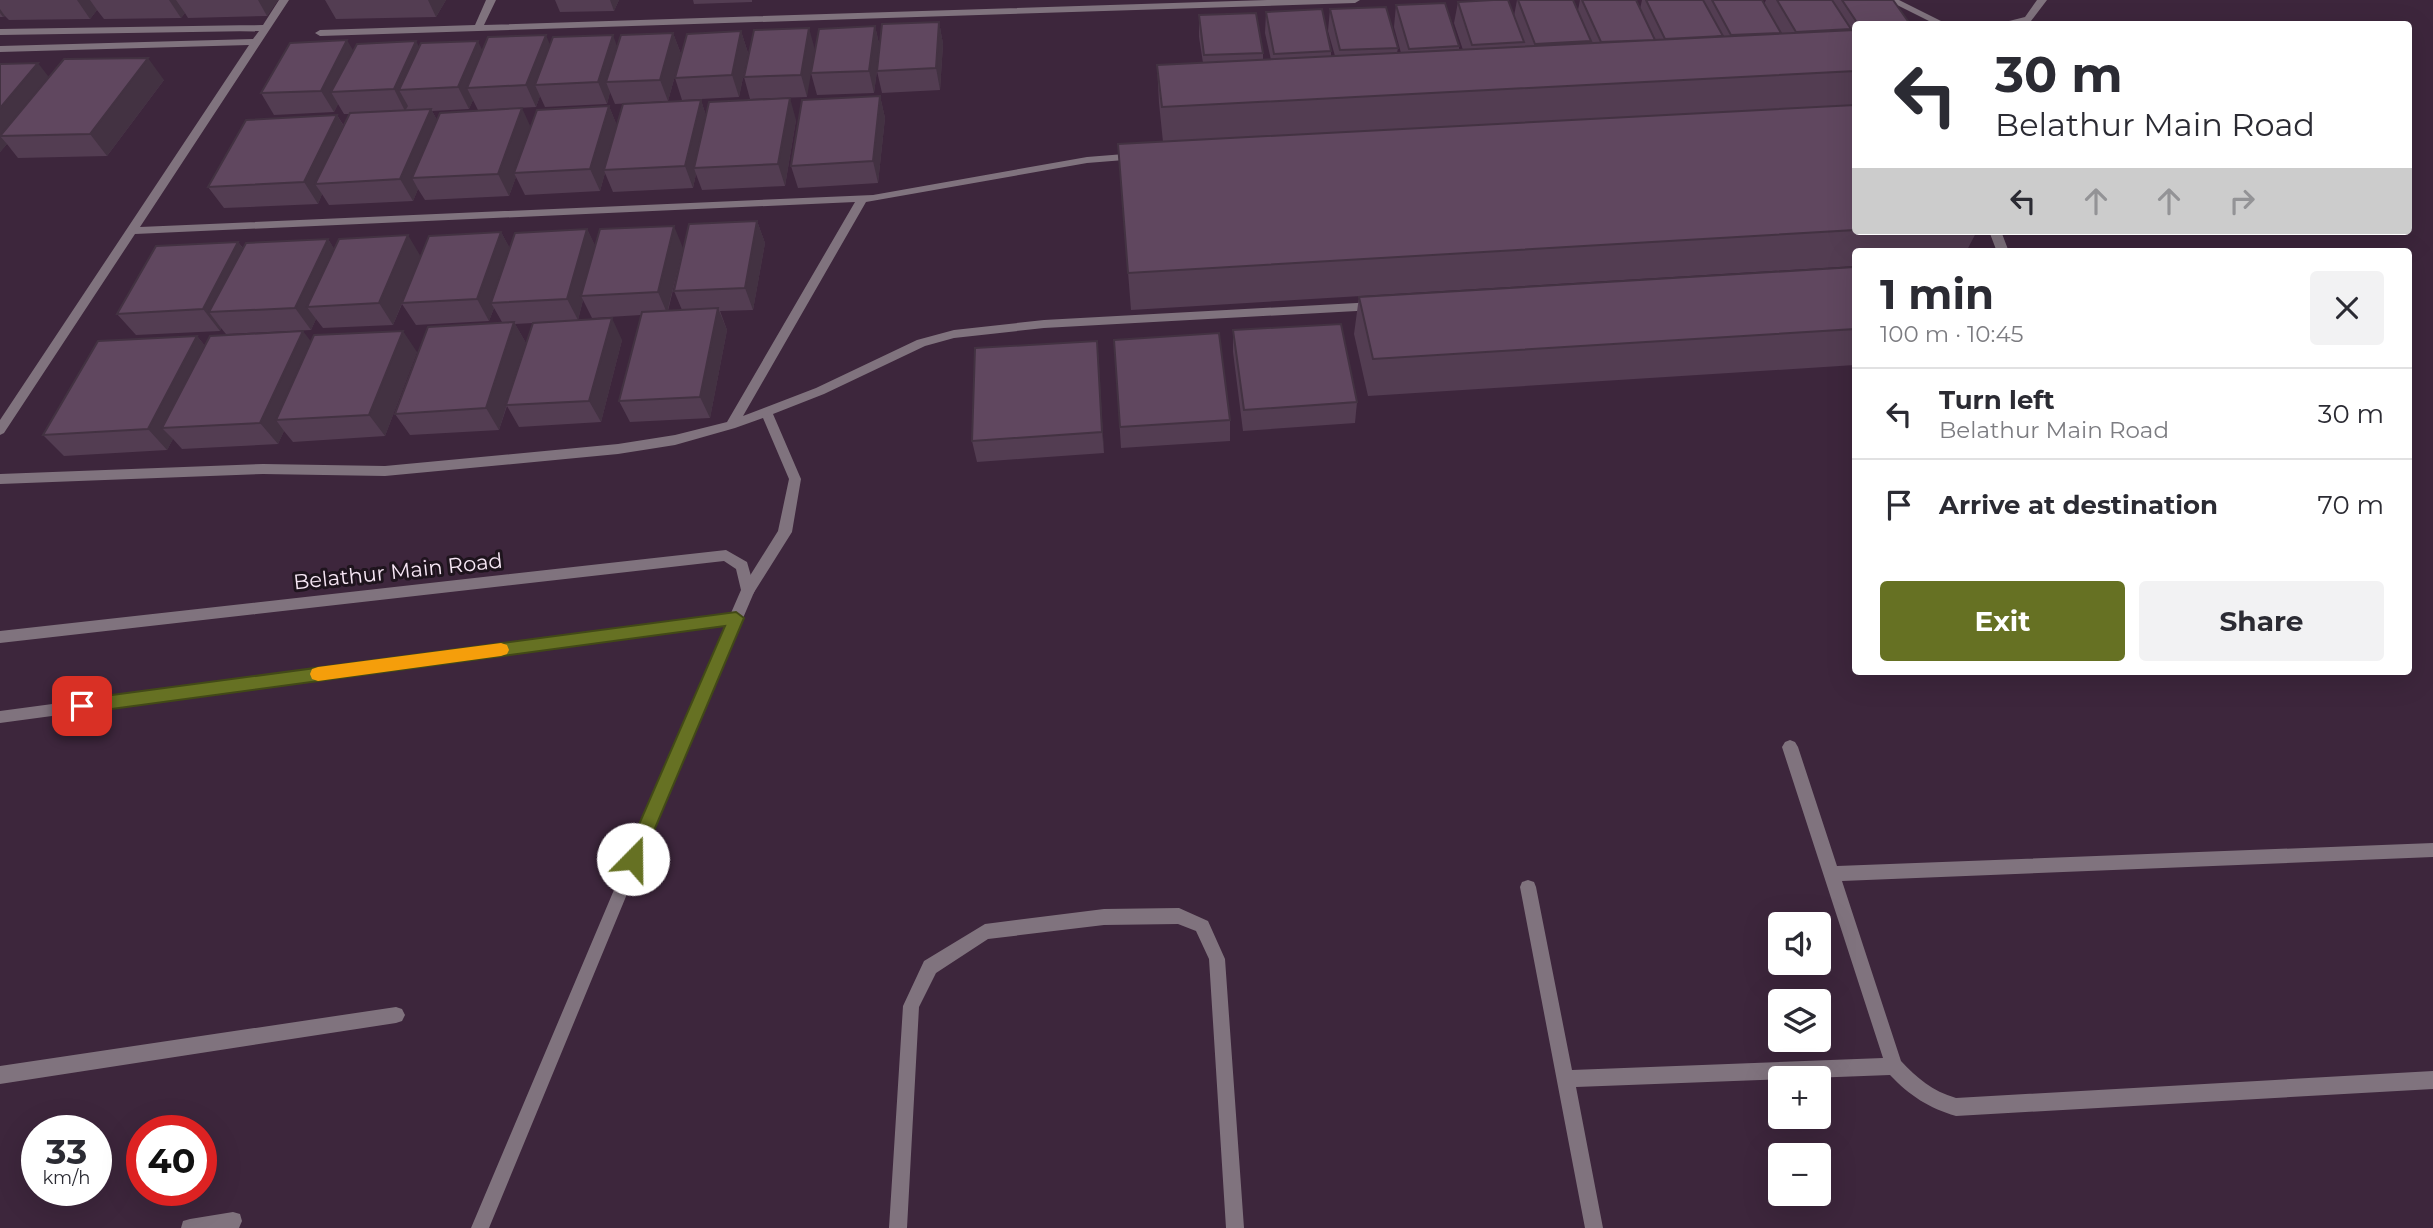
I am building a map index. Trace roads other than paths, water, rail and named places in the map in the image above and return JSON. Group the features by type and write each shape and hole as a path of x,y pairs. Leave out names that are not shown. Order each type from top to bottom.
{"street":[{"path":"0,430 284,0"},
{"path":"478,28 491,0"},
{"path":"320,33 1355,0"},
{"path":"1892,0 1936,21"},
{"path":"2020,21 2028,19 2042,0"},
{"path":"0,32 266,28"},
{"path":"0,49 256,43"},
{"path":"131,231 862,199 1087,160 1153,155"},
{"path":"731,425 862,199"},
{"path":"0,479 264,469 385,471 618,449 675,440 731,425 820,391 922,343 954,334 1044,324 1388,305"},
{"path":"480,1228 748,590 785,532 795,479 766,411"},
{"name":"Belathur Main Road","path":"0,637 726,555 742,566 748,590"},
{"path":"0,717 736,618"},
{"path":"1790,747 1894,1066 1914,1088 1932,1101 1956,1107 2433,1080"},
{"path":"1832,874 2433,850"},
{"path":"1528,887 1594,1228"},
{"path":"898,1228 911,1006 930,967 985,932 1104,917 1179,916 1202,926 1217,959 1235,1228"},
{"path":"0,1075 396,1015"},
{"path":"1567,1079 1894,1066"},
{"path":"190,1228 233,1221"}]}
